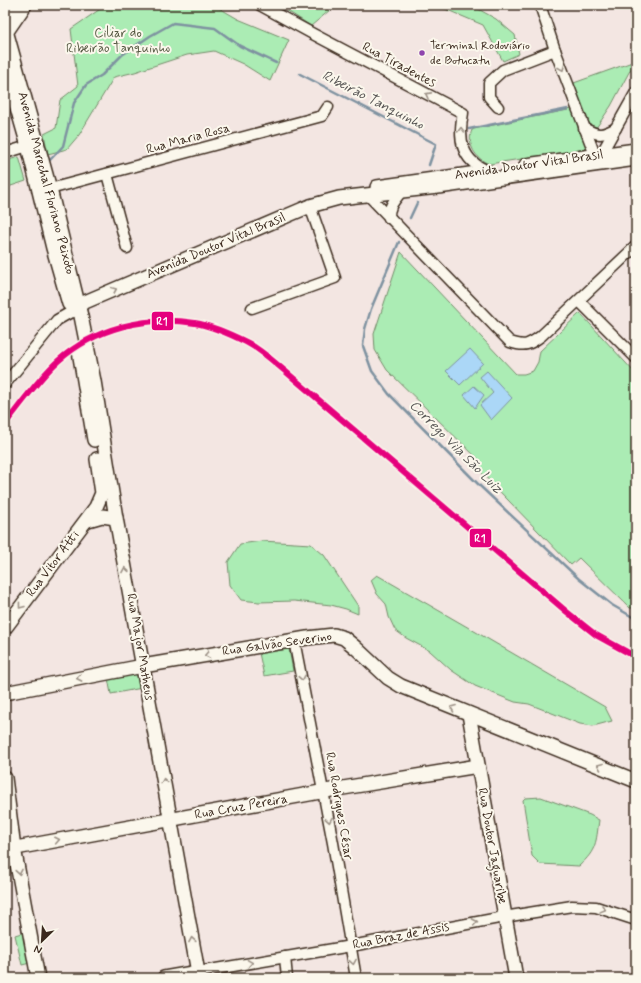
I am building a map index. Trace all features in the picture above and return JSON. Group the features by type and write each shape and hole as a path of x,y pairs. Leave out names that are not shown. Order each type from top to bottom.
{"main road":[{"path":"6,36 25,5"},
{"name":"Avenida Marechal Floriano Peixoto","path":"6,36 50,189 77,311"},
{"name":"Avenida Marechal Floriano Peixoto","path":"5,66 28,146 49,234 77,311"},
{"name":"Avenida Doutor Vital Brasil","path":"402,189 422,181 489,171 634,156"},
{"name":"Avenida Doutor Vital Brasil","path":"77,311 310,206 339,198 402,189 438,187 602,159"},
{"path":"77,311 77,339 102,493 88,520"},
{"name":"Rua Major Matheus","path":"77,311 94,381 116,518 199,975"},
{"path":"88,520 102,516 116,518"},
{"name":"Rua Vitor Atti","path":"5,628 88,520"},
{"name":"Rua Galvão Severino","path":"5,693 143,666 294,640 334,635 344,638 394,682 415,692 636,781"},
{"name":"Rua Doutor Jaguaribe","path":"469,714 516,978"},
{"name":"Rua Cruz Pereira","path":"10,849 171,819 478,766"},
{"path":"5,778 10,849 38,978"},
{"name":"Rua Braz de Assis","path":"164,978 199,975"}],"street":[{"name":"Rua Tiradentes","path":"260,5 463,113 460,127 462,147 471,160 478,166 489,171"},
{"path":"540,5 584,128 602,159"},
{"path":"498,107 489,97 489,83 502,70 555,50"},
{"path":"602,159 604,149 636,92"},
{"name":"Rua Maria Rosa","path":"50,189 322,116 328,107"},
{"path":"584,128 593,133 600,134 616,128"},
{"path":"5,153 28,146"},
{"path":"107,174 127,248"},
{"path":"389,218 392,202 402,189"},
{"path":"368,195 510,342 521,346 532,343 541,336 636,246"},
{"path":"252,308 334,278 310,206"},
{"path":"579,301 636,358"},
{"path":"5,384 57,320 77,311"},
{"name":"Rua Rodrigues César","path":"294,640 324,792 356,978"},
{"name":"Rua Braz de Assis","path":"199,975 285,957 504,917 581,905 609,910 636,920"},
{"path":"285,957 287,978"}],"green space":[{"name":"Ciliar do Ribeirão Tanquinho","path":"106,5 214,5 238,19 289,40 270,81 243,64 214,51 187,55 135,72 114,77 79,135 67,149 48,154 44,134 56,128 60,100 78,86 71,29"},
{"path":"278,5 336,5 311,26"},
{"path":"432,5 471,5 496,19 515,35 519,54 503,61 483,25"},
{"path":"635,61 611,106 594,131 580,107 571,84"},
{"path":"575,108 588,148 586,149 489,164 484,162 476,155 471,146 470,135 474,129"},
{"path":"19,157 26,181 5,188 5,161"},
{"path":"401,252 516,374 524,374 533,371 538,362 540,351 580,313 636,374 636,608 630,608 579,558 571,565 475,466 480,461 387,370 375,350 374,334"},
{"path":"262,541 311,544 324,555 358,606 358,614 331,605 294,601 259,602 241,600 230,585 228,562 240,544"},
{"path":"377,575 605,707 612,721 593,726 580,724 529,704 515,702 475,686 451,670 430,651 406,638 395,630 389,617 386,604 377,594 371,580"},
{"path":"289,649 293,671 264,676 259,653"},
{"path":"139,672 142,688 111,694 108,678"},
{"path":"541,797 590,815 599,820 595,845 589,855 579,866 540,864 532,856 523,800 525,798"},
{"path":"28,931 34,962 22,965 15,935"}],"water":[{"path":"470,349 483,363 460,385 446,371"},
{"path":"487,371 512,398 491,420 480,405 493,393 480,377"},
{"path":"474,386 484,395 475,408 464,395"}],"waterway":[{"name":"Ribeirão Tanquinho","path":"50,160 63,146 74,103 86,85 102,75 122,55 150,36 173,23 215,28 240,46 276,63"},
{"name":"Ribeirão Tanquinho","path":"300,74 436,144 429,165"},
{"name":"Ribeirão Tanquinho","path":"469,129 568,109"},
{"name":"Corrego Vila São Luiz","path":"410,218 417,203"},
{"name":"Corrego Vila São Luiz","path":"399,242 371,309 365,329 363,346 372,371 389,394 481,487 579,579 612,605 636,619"}],"transit line":[{"name":"R1","path":"5,424 37,383 58,361 88,340 105,332 140,323 158,321 195,323 214,328 246,342 266,355 567,612 596,635 636,657"}],"place":[{"name":"Terminal Rodoviário de Botucatu","path":"422,53"}]}
